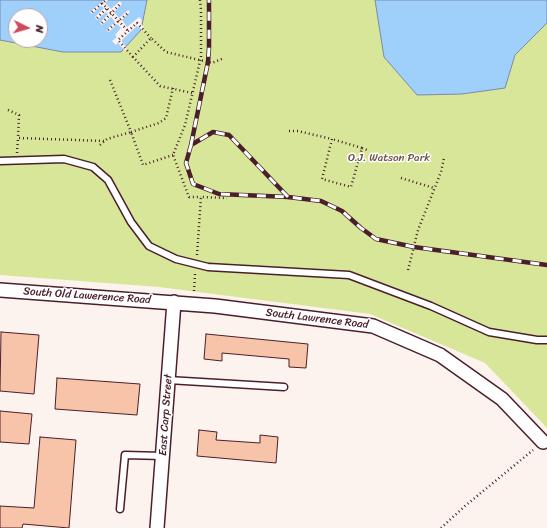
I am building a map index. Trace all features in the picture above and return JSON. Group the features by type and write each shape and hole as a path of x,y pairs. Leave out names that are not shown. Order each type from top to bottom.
{"street":[{"name":"South Old Lawerence Road","path":"0,290 174,302"},
{"name":"East Carp Street","path":"157,528 174,302"},
{"name":"South Lawrence Road","path":"174,302 373,326 440,355 502,400 542,442"}],"lane":[{"path":"0,161 64,159 93,167 108,180 130,222 149,246 176,260 208,267 349,276 431,306 489,332 536,340 547,340"},
{"path":"168,380 284,387"},
{"path":"120,509 125,455 163,456"}],"path":[{"path":"92,12 106,0"},
{"path":"200,0 200,61 184,124 173,155 189,197 227,198"},
{"path":"102,3 128,32"},
{"path":"102,23 120,4"},
{"path":"97,18 107,8"},
{"path":"108,30 128,13"},
{"path":"192,92 160,86 118,40 137,23 166,52 212,63 224,58"},
{"path":"133,58 151,38"},
{"path":"110,80 143,166 173,155"},
{"path":"100,145 108,139 159,123 166,118 173,88"},
{"path":"8,110 19,115 16,161"},
{"path":"289,131 298,131 332,139 367,150"},
{"path":"18,138 105,141"},
{"path":"332,139 322,179 351,187 362,148"},
{"path":"408,270 418,230 441,172 444,158"},
{"path":"401,178 434,188"},
{"path":"194,291 201,197"},
{"path":"441,528 542,442"}],"green space":[{"name":"O.J. Watson Park","path":"0,0 547,0 547,428 485,363 370,314 159,287 0,275"}],"water":[{"path":"0,0 147,0 141,30 121,52 63,52 42,48 48,48 48,8 8,8 8,42 0,40"},
{"path":"375,0 547,0 547,23 515,55 505,88 462,94 417,95 384,57"}],"pier":[{"path":"104,0 108,0 105,3 111,9 120,1 122,4 114,12 119,18 128,10 130,12 122,20 127,27 139,17 142,20 141,24 144,27 143,31 137,26 122,40 127,48 125,51 119,44 117,43 116,45 112,41 117,37 115,35 121,28 117,24 109,32 106,30 115,22 111,17 102,25 100,23 108,14 106,12 97,20 95,17 104,8 101,6 92,14 90,12"}],"building":[{"path":"1,332 39,335 34,394 0,391"},
{"path":"206,334 308,344 306,368 289,367 289,359 222,353 222,361 204,359"},
{"path":"57,378 140,384 137,415 55,409"},
{"path":"0,411 32,414 29,444 0,442"},
{"path":"199,430 217,432 216,440 260,443 260,435 278,437 276,463 197,456"},
{"path":"40,437 76,440 69,528 23,524 22,528 0,528 0,506 34,508"}],"railway":[{"path":"191,145 208,62 209,0"},
{"path":"288,197 229,135 213,132 191,145 186,163 193,184 219,194 288,197 321,201 342,211 376,239 414,247 547,265"}]}
